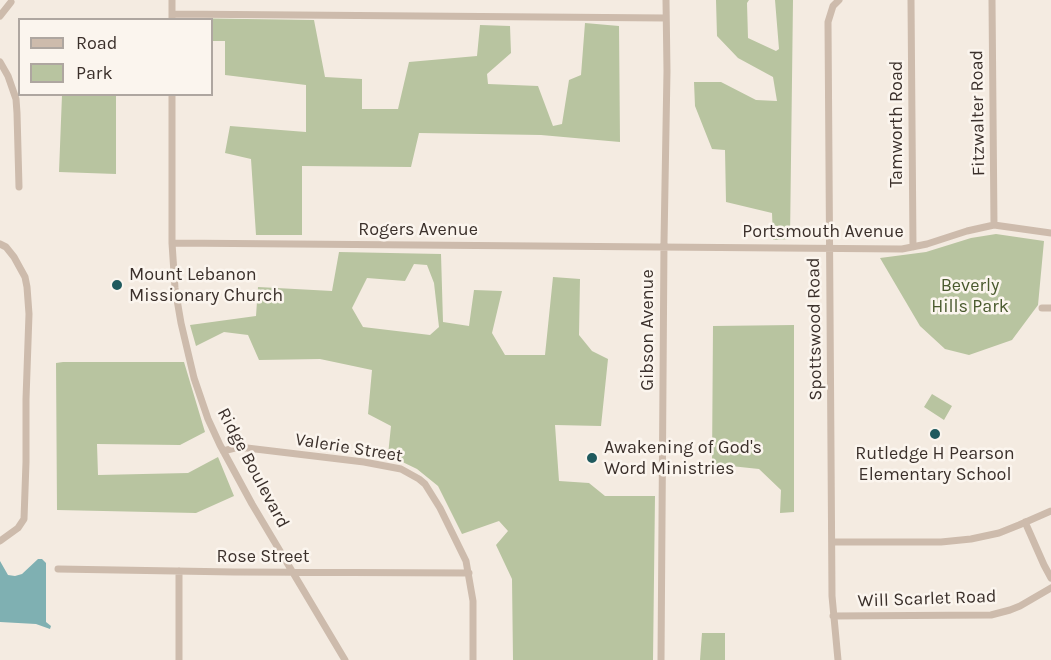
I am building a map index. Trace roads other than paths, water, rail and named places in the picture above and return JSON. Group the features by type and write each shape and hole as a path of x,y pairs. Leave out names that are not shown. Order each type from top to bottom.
{"street":[{"path":"172,0 172,17 666,18"},
{"name":"Gibson Avenue","path":"661,660 666,0"},
{"name":"Spottswood Road","path":"838,660 832,596 828,22 833,6 839,0"},
{"name":"Tamworth Road","path":"911,0 913,247"},
{"name":"Fitzwalter Road","path":"992,0 994,225"},
{"path":"0,16 11,2"},
{"path":"0,62 13,87 16,99 18,187"},
{"name":"Ridge Boulevard","path":"171,96 172,243 175,288 194,378 222,451 345,660"},
{"name":"Portsmouth Avenue","path":"664,247 902,249 994,225 1051,233"},
{"name":"Rogers Avenue","path":"172,243 664,247"},
{"path":"0,244 14,257 25,277 29,314 24,519 18,528 0,540"},
{"path":"1042,308 1051,308"},
{"name":"Valerie Street","path":"222,451 235,448 264,450 364,462 406,471 419,478 440,508 466,561 473,601 473,660"},
{"path":"832,542 956,541 988,536 1051,511"},
{"path":"1025,522 1051,578"},
{"name":"Rose Street","path":"57,570 469,573"},
{"path":"179,571 179,660"},
{"name":"Will Scarlet Road","path":"833,616 991,615 1010,610 1051,588"}],"water":[{"path":"38,559 46,563 46,622 51,626 50,629 36,624 0,622 0,561 8,575 15,576 22,574"}],"place":[{"name":"Mount Lebanon Missionary Church","path":"117,285"},
{"name":"Rutledge H Pearson Elementary School","path":"935,434"},
{"name":"Awakening of God's Word Ministries","path":"592,458"}],"park label":[{"name":"Beverly Hills Park","path":"970,296"}]}
